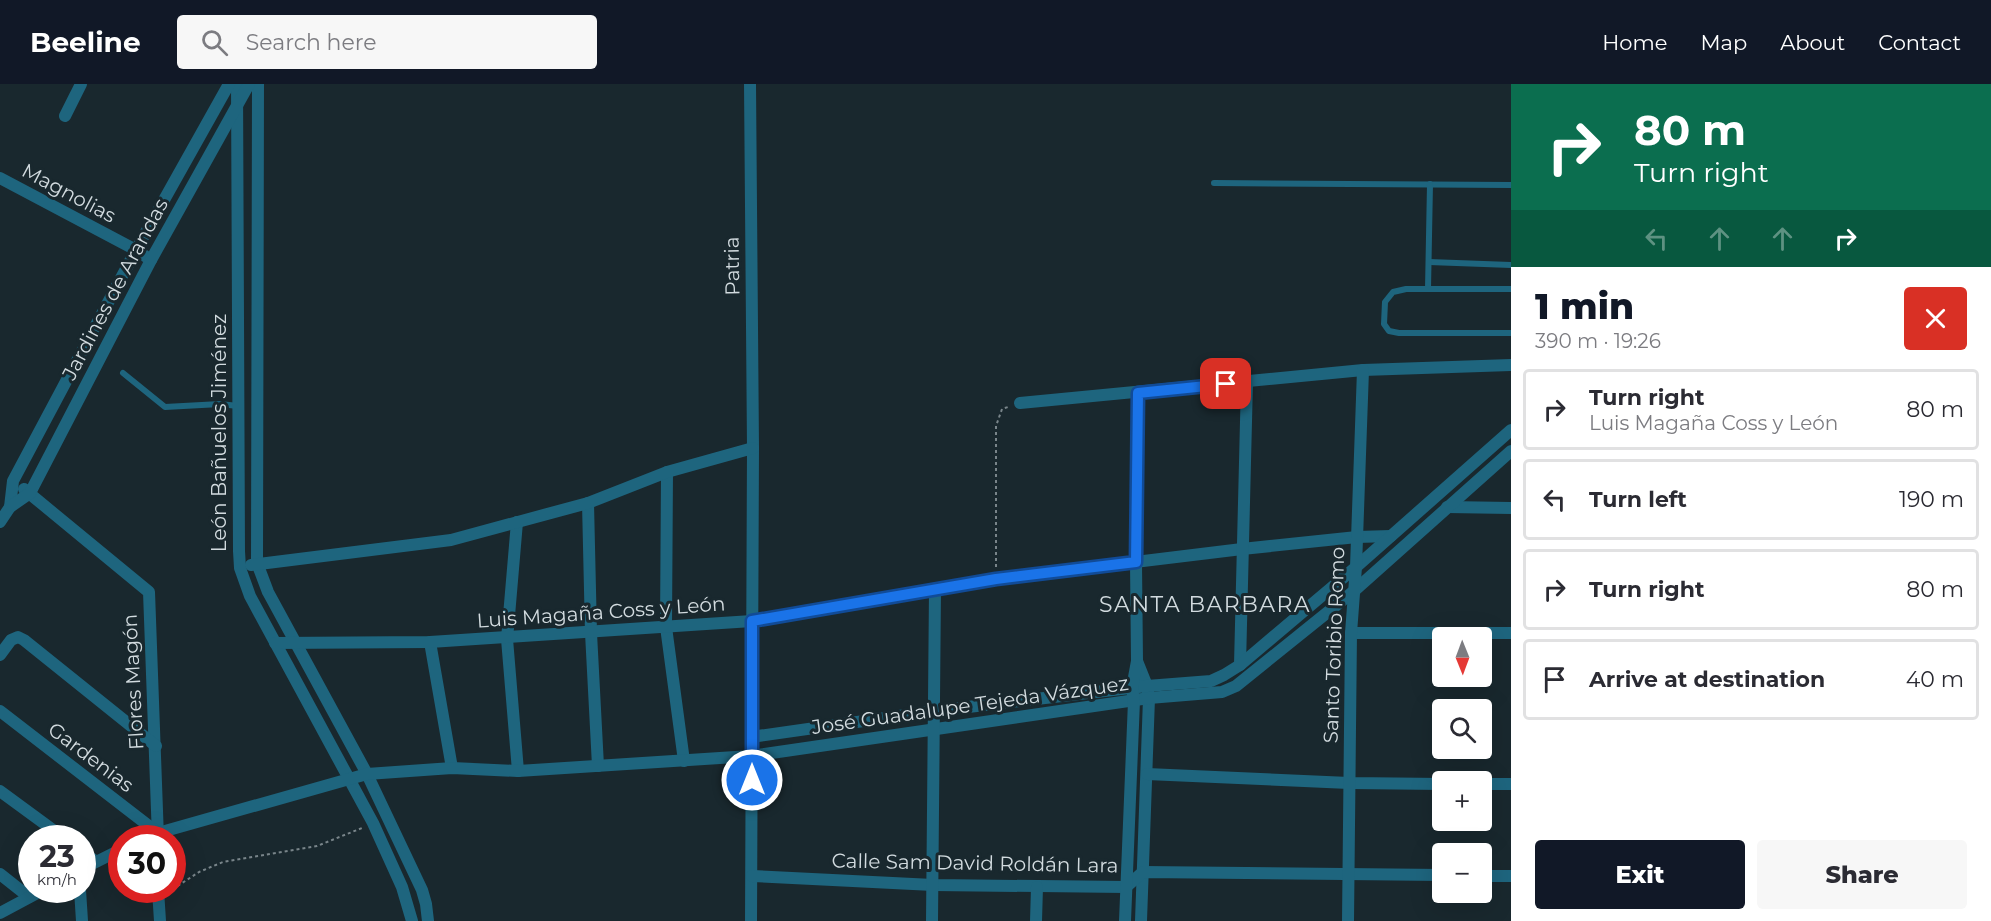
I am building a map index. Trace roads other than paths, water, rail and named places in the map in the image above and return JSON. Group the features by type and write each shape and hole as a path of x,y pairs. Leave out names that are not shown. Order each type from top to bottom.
{"street":[{"path":"65,116 81,84"},
{"name":"Jardines de Arandas","path":"10,507 13,481 135,250 229,84"},
{"name":"León Bañuelos Jiménez","path":"237,84 240,568 250,596 373,823 402,887 411,916"},
{"name":"Jardines de Arandas","path":"0,522 10,507 30,493 151,260 249,84"},
{"name":"León Bañuelos Jiménez","path":"258,84 257,564 268,592 367,774 422,890 428,921"},
{"name":"Patria","path":"750,84 753,448 751,921"},
{"name":"Magnolias","path":"0,178 151,260"},
{"path":"170,190 185,199"},
{"path":"1020,403 1363,370 1511,365"},
{"name":"Santo Toribio Romo","path":"1348,921 1351,633 1356,567 1363,370"},
{"path":"1240,665 1247,381"},
{"path":"1125,921 1133,694 1137,662 1138,393"},
{"name":"José Guadalupe Tejeda Vázquez","path":"186,827 367,774 452,768 518,771 751,756 934,729 1211,681 1240,665 1356,567 1511,430"},
{"path":"240,568 451,540 588,503 668,472 753,448"},
{"name":"José Guadalupe Tejeda Vázquez","path":"1148,692 1222,692 1236,686 1354,591 1511,451"},
{"path":"668,472 666,627 684,761"},
{"name":"Flores Magón","path":"13,481 149,592 158,825"},
{"path":"588,503 591,633 598,766"},
{"path":"1448,507 1511,508"},
{"path":"517,522 507,639 518,771"},
{"name":"Luis Magaña Coss y León","path":"275,643 507,639 752,621 996,579 1242,549 1357,537 1391,536"},
{"path":"932,921 935,589"},
{"path":"1351,633 1511,633"},
{"path":"0,656 11,639 18,637 24,640 156,746"},
{"path":"430,642 452,768"},
{"path":"1137,662 1148,692 1141,921"},
{"name":"José Guadalupe Tejeda Vázquez","path":"751,737 934,711 1133,694"},
{"name":"Gardenias","path":"0,711 144,825"},
{"path":"1147,774 1349,783 1432,784"},
{"path":"1492,784 1511,784"},
{"path":"0,791 46,825"},
{"name":"Calle Sam David Roldán Lara","path":"752,876 933,885 1126,887 1143,872 1432,875"},
{"path":"0,874 18,888"},
{"path":"1492,876 1511,876"},
{"path":"1036,921 1037,887"},
{"path":"0,913 18,903"},
{"path":"81,903 82,921"},
{"path":"159,903 160,921"},
{"path":"411,916 426,904"},
{"path":"13,906 14,921"}],"lane":[{"path":"1214,183 1511,185"},
{"path":"1428,289 1430,184"},
{"path":"1429,262 1511,265"},
{"path":"1511,289 1406,289 1393,292 1385,302 1384,324 1389,331 1399,333 1511,333"},
{"path":"123,373 165,407 220,404 238,406"}],"district":[{"name":"SANTA BARBARA","path":"1205,604"}]}
